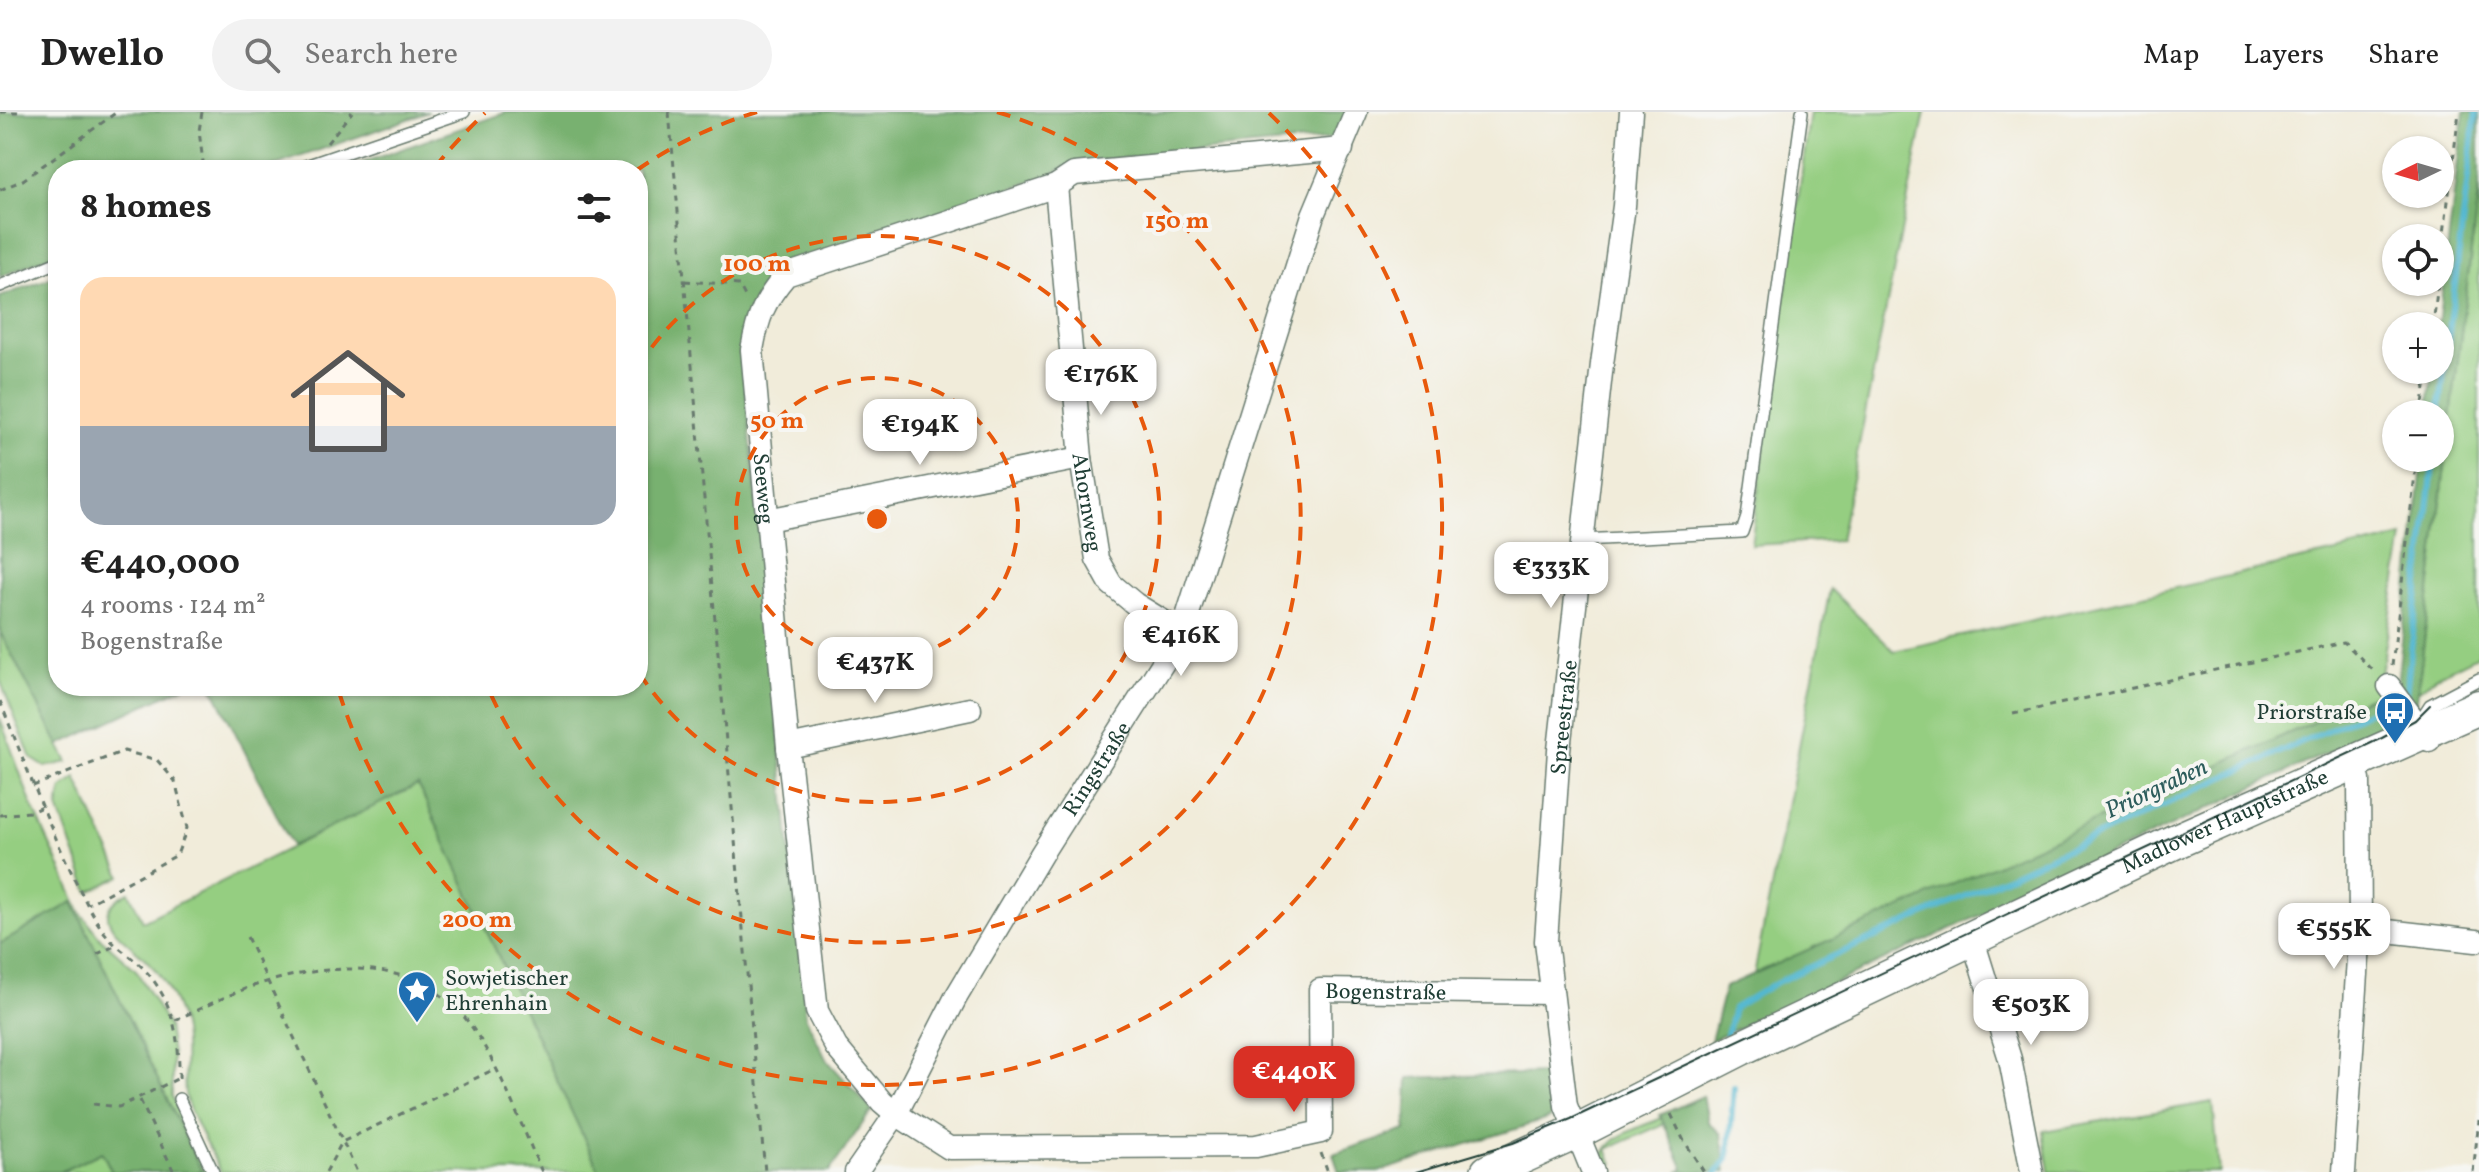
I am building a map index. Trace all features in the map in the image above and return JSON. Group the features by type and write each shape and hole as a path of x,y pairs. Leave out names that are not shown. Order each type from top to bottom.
{"main road":[{"name":"Madlower Hauptstraße","path":"1488,1172 2174,842 2354,764 2416,732 2479,707"}],"street":[{"name":"Ringstraße","path":"856,1172 896,1114 964,984 1042,853 1182,633 1313,215 1356,112"},
{"name":"Spreestraße","path":"1593,1172 1566,1106 1546,941 1557,766 1624,206 1631,112"},
{"name":"Seeweg","path":"896,1114 836,1047 817,1011 788,747 752,350 758,318 769,296 786,275 1056,186 1074,174 1342,149"},
{"name":"Ahornweg","path":"1056,186 1081,458 1097,559 1111,584 1135,604 1182,633"},
{"path":"767,520 1081,458"},
{"path":"2389,686 2416,732"},
{"path":"788,747 970,709"},
{"path":"2344,1172 2360,928 2359,780 2354,764"},
{"path":"2360,928 2476,941"},
{"path":"1972,937 2010,1059 2032,1172"},
{"name":"Bogenstraße","path":"896,1114 949,1148 1256,1146 1321,1132 1320,990 1550,993"}],"lane":[{"path":"324,160 464,112"},
{"path":"1582,540 1742,532 1747,517 1802,112"},
{"path":"0,286 48,266"},
{"path":"2416,732 2430,705 2479,679"},
{"path":"179,1099 213,1172"}],"path":[{"path":"0,112 24,112"},
{"path":"51,160 117,112"},
{"path":"202,112 199,131 203,160"},
{"path":"313,160 352,112"},
{"path":"669,112 765,1172"},
{"path":"2445,224 2459,112"},
{"path":"0,190 23,180 48,162"},
{"path":"685,281 739,285 758,318"},
{"path":"2389,686 2415,472"},
{"path":"2013,714 2344,642 2389,686"},
{"path":"0,701 42,807 88,904 109,938 143,967 164,997 175,1020 180,1054 179,1099"},
{"path":"33,786 124,751 157,760 175,781 187,828 177,855 88,904"},
{"path":"0,814 30,812 42,807"},
{"path":"247,937 357,1172"},
{"path":"97,954 117,945"},
{"path":"175,1020 268,981 318,971 359,968 391,972 426,984 455,1007 479,1039 542,1172"},
{"path":"326,1172 342,1142 495,1069"},
{"path":"93,1104 119,1107 179,1078"},
{"path":"139,1099 174,1172"},
{"path":"1668,1107 1702,1170"},
{"path":"2473,1172 2479,1120"}],"green space":[{"path":"0,112 429,112 291,160 48,160 48,256 0,277"},
{"path":"507,112 1346,112 1337,138 1072,163 1050,175 782,267 755,306 742,350 806,1018 826,1059 872,1110 829,1172 600,1172 418,785 292,846 217,696 648,696 648,160 370,160"},
{"path":"1810,112 1925,112 1840,540 1751,545"},
{"path":"2464,112 2479,112 2479,185 2453,400 2430,400 2431,384 2454,384 2454,312 2440,312 2442,296 2454,296 2454,224 2450,224"},
{"path":"2479,185 2479,655 2437,676 2418,691 2444,472 2454,472 2453,400"},
{"path":"48,279 48,696 164,696 59,745 0,632 0,297"},
{"path":"2421,472 2444,472 2416,707 2397,683"},
{"path":"2403,537 2378,693 1754,975 1830,589 1894,651"},
{"path":"0,632 68,762 45,767 31,758 0,680"},
{"path":"2378,693 2397,716 2393,722 1711,1041 1725,987"},
{"path":"0,718 31,803 81,913 101,939 136,970 168,1026 172,1097 208,1172 202,1172 73,902 0,944"},
{"path":"76,778 121,876 89,892 58,808 62,788"},
{"path":"418,784 600,1172 221,1172 185,1094 183,1032 177,1007 155,970 113,929 109,911 129,892 143,921"},
{"path":"73,902 202,1172 112,1172 102,1152 60,1172 0,1172 0,944"},
{"path":"1546,1073 1551,1118 1378,1172 1339,1172 1333,1154 1406,1130 1408,1078"},
{"path":"1703,1096 1708,1122 1721,1134 1726,1172 1678,1172 1684,1169 1660,1115"},
{"path":"2213,1102 2219,1172 2049,1172 2043,1131"},
{"path":"1662,1118 1664,1124 1607,1149 1613,1164 1605,1168 1607,1172 1603,1172 1602,1160 1605,1151 1612,1143 1630,1131"},
{"path":"102,1152 112,1172 60,1172"}],"waterway":[{"name":"Priorgraben","path":"2441,400 2476,112"},
{"name":"Priorgraben","path":"2402,695 2406,693 2432,472"},
{"name":"Priorgraben","path":"1727,1035 1734,1008 1777,982 2393,700"},
{"name":"Priorgraben","path":"1717,1172 1728,1159 1734,1087"}],"tram line":[{"path":"1416,1172 1513,1143 1571,1119 2382,738 2415,720 2430,705"}],"place":[{"name":"Priorstraße","path":"2395,745"},
{"name":"Sowjetischer Ehrenhain","path":"417,1024"}]}
